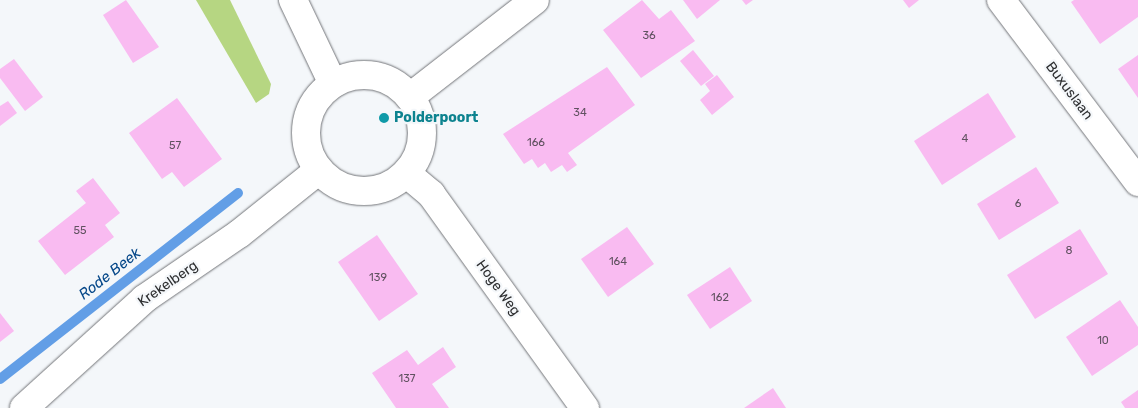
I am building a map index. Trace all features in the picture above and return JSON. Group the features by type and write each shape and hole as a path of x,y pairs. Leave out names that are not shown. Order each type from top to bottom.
{"street":[{"path":"293,0 333,84"},
{"path":"410,97 534,0"},
{"name":"Buxuslaan","path":"1001,0 1138,182"},
{"path":"360,75 374,76 400,87 410,97 423,136 406,173 394,183 362,191 331,181 320,170 308,148 307,124 316,101 333,84 360,75"},
{"name":"Krekelberg","path":"24,408 144,299 276,207 320,170"},
{"name":"Hoge Weg","path":"406,173 431,194 585,408"}],"green space":[{"path":"196,0 230,0 271,84 269,94 256,103"}],"building":[{"path":"126,0 159,47 133,63 103,15"},
{"path":"642,0 659,19 671,10 695,41 641,78 603,30"},
{"path":"683,0 720,0 697,19"},
{"path":"742,0 753,0 746,5"},
{"path":"903,0 919,0 909,8"},
{"path":"1074,0 1138,0 1138,17 1100,44 1071,2"},
{"path":"693,50 714,76 701,86 680,61"},
{"path":"1138,55 1138,98 1118,69"},
{"path":"14,59 43,97 25,111 0,78 0,69"},
{"path":"607,67 635,105 568,153 577,165 567,172 562,165 551,172 545,163 538,168 532,159 524,164 503,134"},
{"path":"717,75 734,97 712,115 700,100 710,91 705,84"},
{"path":"988,93 1016,137 942,185 914,141"},
{"path":"177,98 222,159 184,187 172,172 162,179 129,133"},
{"path":"8,101 17,113 0,126 0,106"},
{"path":"1036,167 1059,203 999,240 977,204"},
{"path":"93,178 120,213 105,225 114,237 65,275 38,241 86,203 76,191"},
{"path":"627,227 654,264 608,297 581,259"},
{"path":"1080,229 1108,274 1035,319 1007,275"},
{"path":"377,235 418,294 379,321 338,262"},
{"path":"730,267 752,301 710,329 687,295"},
{"path":"1120,300 1138,327 1138,345 1092,376 1066,337"},
{"path":"0,313 14,331 0,342"},
{"path":"443,347 456,367 432,384 449,408 396,408 372,373 407,350 418,365"},
{"path":"773,388 786,408 744,408"},
{"path":"1138,390 1138,408 1125,408 1121,402"}],"waterway":[{"name":"Rode Beek","path":"0,379 238,193"}],"place":[{"name":"Polderpoort","path":"384,118"}]}
